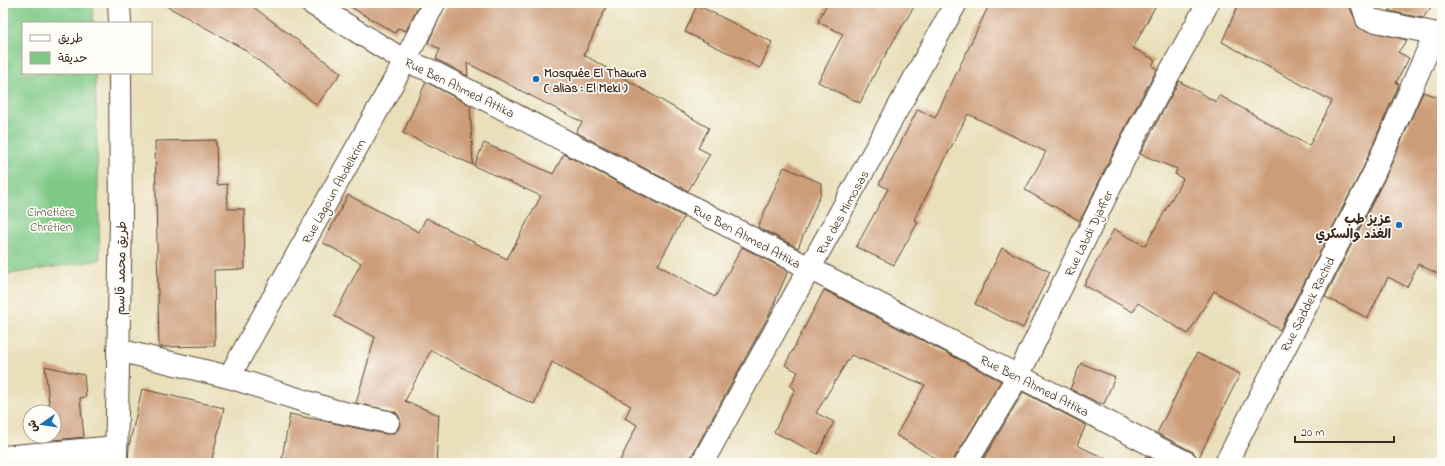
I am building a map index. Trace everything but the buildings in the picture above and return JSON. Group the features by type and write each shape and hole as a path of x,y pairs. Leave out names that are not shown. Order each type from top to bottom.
{"street":[{"path":"119,3 120,22"},
{"name":"Rue Ben Ahmed Attika","path":"311,3 405,60 457,84 1187,463"},
{"name":"Rue Lagoun Abdelkrim","path":"229,377 405,60 434,3"},
{"name":"Rue des Mimosas","path":"702,463 811,269 956,3"},
{"name":"Rue Labdi Djaffer","path":"966,463 1018,376 1138,130 1208,3"},
{"path":"1362,3 1367,19 1438,34"},
{"name":"Rue Saddek Rachid","path":"1226,463 1374,173 1438,34"},
{"name":"طريق محمد قاسم","path":"116,455 121,217 120,74"},
{"path":"118,350 229,377 335,411 388,422"},
{"path":"3,457 116,455"}],"green space":[{"name":"Cimetière Chrétien","path":"3,3 93,3 93,22 22,22 22,74 95,74 100,260 3,275"}],"place":[{"name":"Mosquée El Thawra ( alias : El Meki )","path":"536,79"},
{"name":"عزيز طب الغذد والسكري","path":"1399,225"}]}
